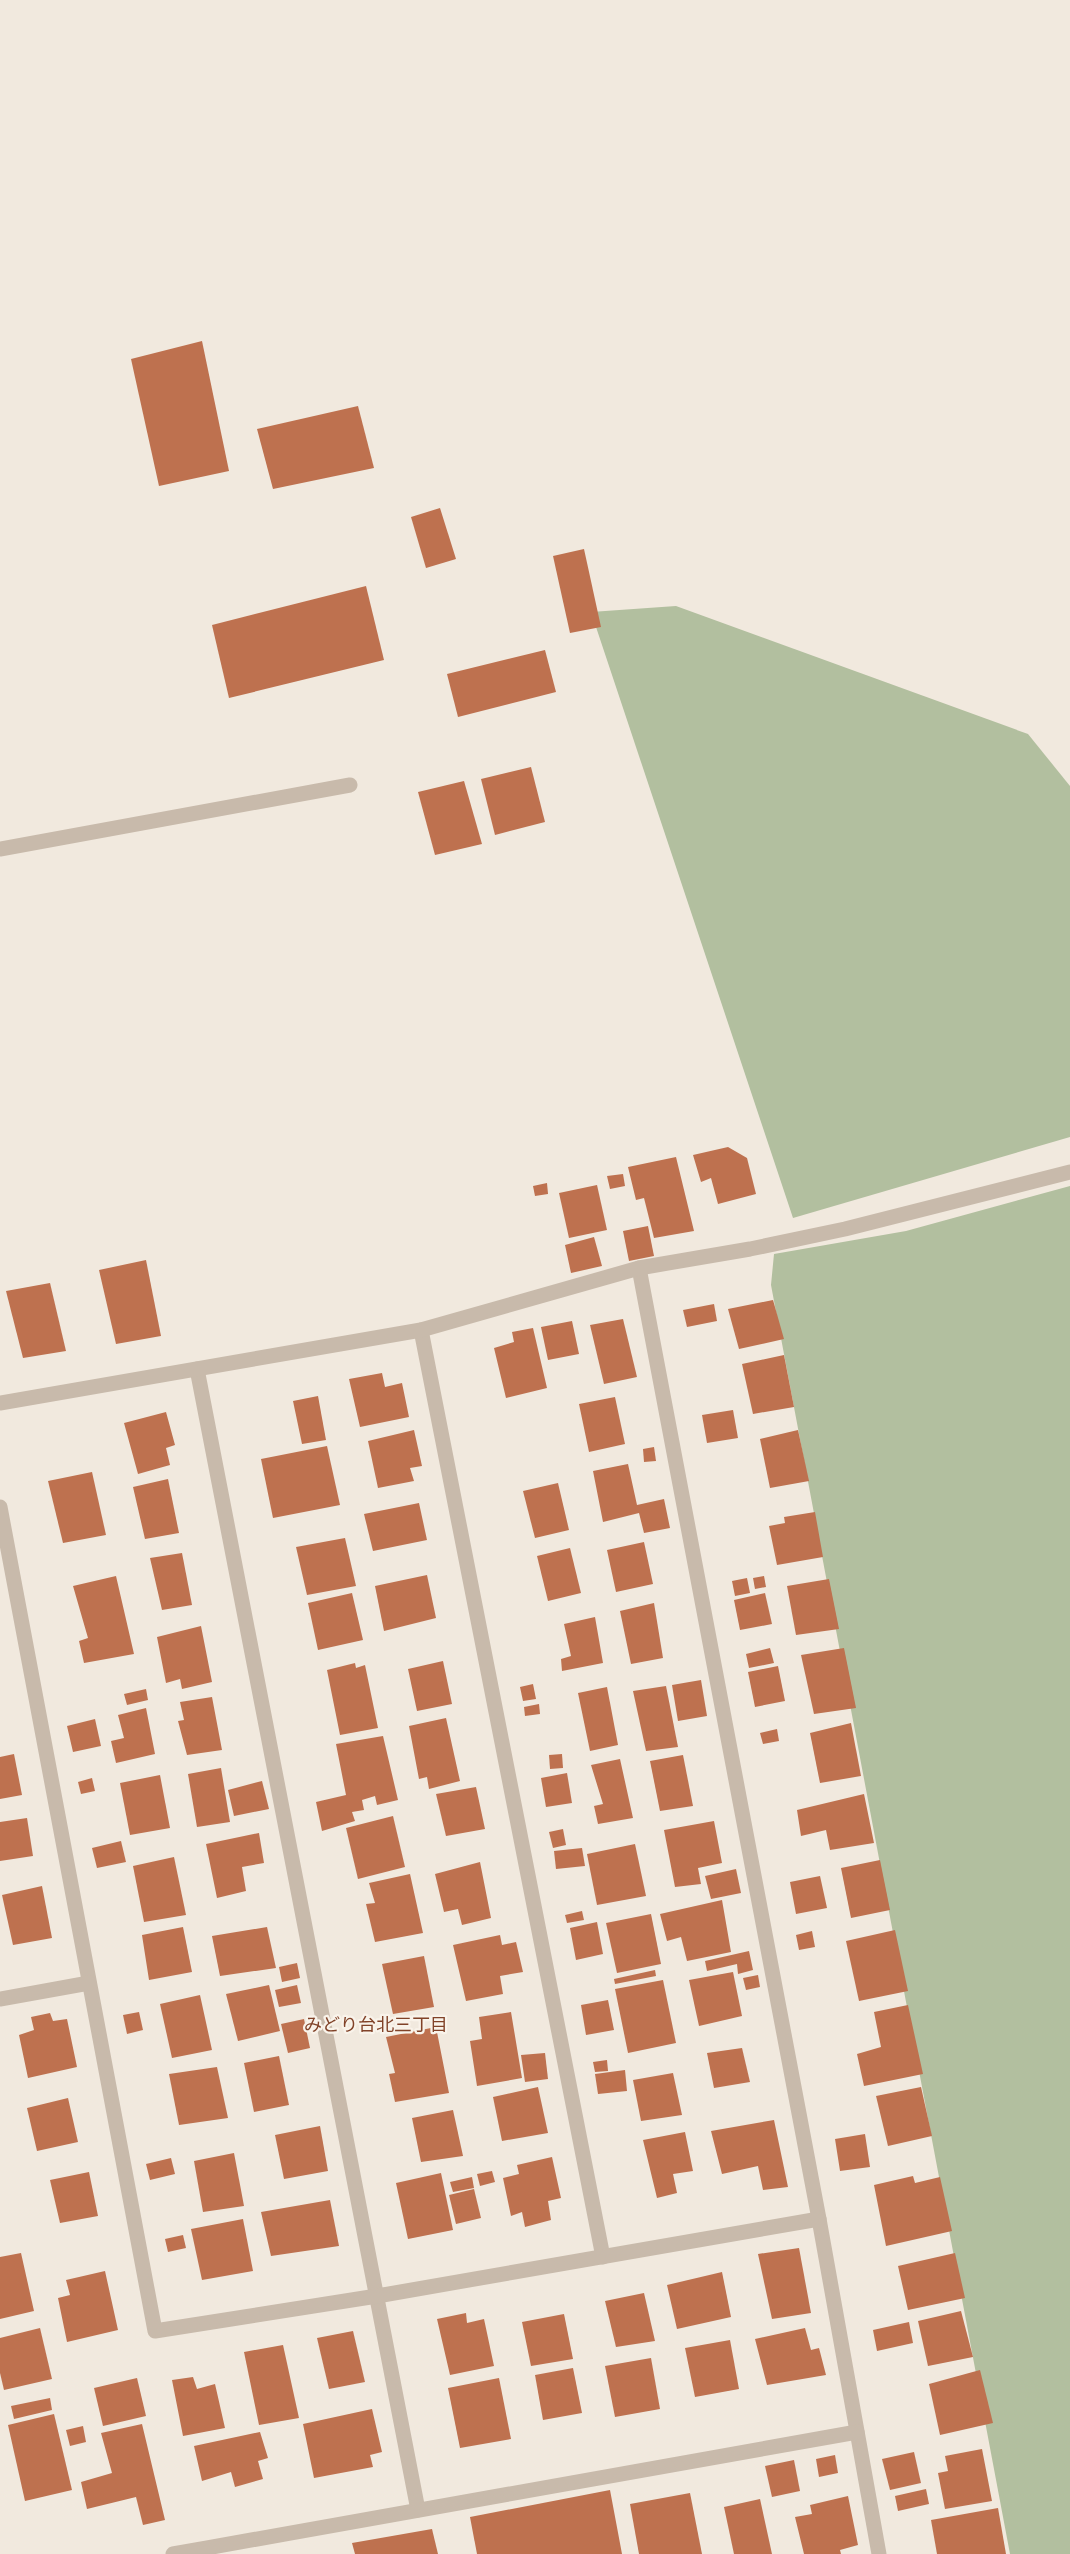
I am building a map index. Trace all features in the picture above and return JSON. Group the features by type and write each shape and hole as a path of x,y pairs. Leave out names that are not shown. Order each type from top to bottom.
{"street":[{"path":"0,849 350,785"},
{"path":"0,1403 422,1330 639,1268 750,1250 845,1229 1070,1172"},
{"path":"639,1268 819,2219 879,2554"},
{"path":"422,1330 603,2257"},
{"path":"197,1369 418,2510"},
{"path":"0,1507 155,2331 377,2296 819,2219"},
{"path":"0,1999 89,1983"},
{"path":"173,2554 243,2548 418,2510 857,2432"}],"green space":[{"path":"676,606 1028,734 1070,786 1070,1137 793,1218 591,612"},
{"path":"1070,1186 1070,2554 1010,2554 771,1285 774,1254 906,1231"}],"building":[{"path":"202,341 229,471 159,486 131,359"},
{"path":"358,406 374,468 273,489 257,429"},
{"path":"440,508 456,559 426,568 411,517"},
{"path":"584,549 601,627 570,633 553,556"},
{"path":"366,586 384,660 229,698 212,625"},
{"path":"545,650 556,692 458,717 447,674"},
{"path":"531,767 545,822 495,835 481,779"},
{"path":"464,781 482,844 435,855 418,792"},
{"path":"728,1147 747,1158 756,1194 718,1204 711,1178 701,1182 693,1155"},
{"path":"676,1157 694,1231 654,1238 644,1198 636,1200 628,1167"},
{"path":"623,1174 625,1186 610,1189 607,1176"},
{"path":"547,1183 548,1194 535,1196 533,1186"},
{"path":"597,1185 607,1230 569,1238 559,1193"},
{"path":"648,1226 654,1256 629,1261 623,1231"},
{"path":"594,1237 602,1266 571,1273 565,1245"},
{"path":"146,1260 161,1336 116,1344 99,1270"},
{"path":"50,1283 66,1351 23,1358 6,1291"},
{"path":"773,1300 784,1339 739,1349 728,1309"},
{"path":"714,1304 717,1321 687,1327 683,1310"},
{"path":"623,1319 637,1377 604,1384 590,1325"},
{"path":"572,1321 579,1354 548,1360 541,1327"},
{"path":"533,1328 547,1388 506,1398 494,1348 514,1342 512,1332"},
{"path":"784,1355 794,1407 753,1414 742,1364"},
{"path":"382,1373 385,1387 402,1383 409,1417 360,1427 349,1379"},
{"path":"318,1396 326,1440 302,1444 293,1401"},
{"path":"615,1397 625,1444 589,1452 579,1404"},
{"path":"733,1410 738,1438 707,1443 702,1415"},
{"path":"166,1412 175,1445 166,1448 170,1465 138,1474 124,1423"},
{"path":"414,1430 422,1466 410,1468 414,1481 378,1488 368,1441"},
{"path":"798,1430 809,1481 770,1488 760,1439"},
{"path":"327,1446 340,1505 273,1518 261,1459"},
{"path":"654,1447 656,1461 644,1462 643,1449"},
{"path":"628,1464 637,1505 664,1499 670,1528 644,1533 639,1513 603,1522 593,1471"},
{"path":"92,1472 106,1535 63,1543 48,1481"},
{"path":"168,1479 179,1533 145,1539 133,1487"},
{"path":"558,1483 569,1530 535,1538 523,1491"},
{"path":"419,1503 427,1540 373,1551 364,1514"},
{"path":"815,1512 823,1557 777,1565 769,1526 785,1523 784,1517"},
{"path":"345,1538 356,1586 307,1595 296,1547"},
{"path":"644,1542 653,1584 616,1592 607,1550"},
{"path":"570,1548 581,1593 548,1601 537,1556"},
{"path":"182,1553 192,1605 162,1610 150,1558"},
{"path":"427,1575 436,1618 384,1631 375,1586"},
{"path":"116,1576 134,1654 84,1663 79,1641 88,1638 73,1586"},
{"path":"764,1576 766,1587 755,1589 753,1578"},
{"path":"747,1578 750,1593 735,1596 732,1581"},
{"path":"829,1579 839,1629 796,1635 787,1586"},
{"path":"352,1593 363,1640 318,1650 308,1603"},
{"path":"765,1593 772,1624 740,1630 734,1600"},
{"path":"654,1603 663,1658 631,1664 620,1611"},
{"path":"595,1617 603,1663 562,1671 561,1659 571,1656 564,1624"},
{"path":"201,1626 212,1682 182,1689 180,1679 166,1683 157,1637"},
{"path":"770,1648 774,1663 749,1668 746,1654"},
{"path":"844,1648 856,1708 814,1714 801,1655"},
{"path":"443,1661 452,1704 417,1711 408,1669"},
{"path":"355,1663 356,1668 365,1665 378,1728 340,1735 327,1670"},
{"path":"778,1666 785,1701 755,1707 748,1672"},
{"path":"701,1680 707,1716 678,1721 672,1685"},
{"path":"533,1684 536,1699 523,1701 520,1687"},
{"path":"666,1686 678,1747 646,1751 633,1691"},
{"path":"607,1687 618,1745 590,1751 578,1693"},
{"path":"146,1689 148,1700 127,1705 124,1694"},
{"path":"212,1697 222,1750 187,1755 178,1721 184,1720 180,1702"},
{"path":"539,1704 540,1714 525,1716 524,1707"},
{"path":"146,1708 155,1754 116,1763 111,1741 124,1738 118,1715"},
{"path":"446,1718 460,1781 429,1789 427,1777 419,1779 409,1726"},
{"path":"95,1719 101,1746 73,1752 67,1726"},
{"path":"851,1723 861,1776 820,1783 810,1733"},
{"path":"777,1729 779,1741 763,1744 760,1733"},
{"path":"383,1736 398,1800 377,1805 375,1796 362,1800 364,1810 352,1812 355,1821 322,1831 316,1802 346,1795 336,1744"},
{"path":"14,1754 22,1795 0,1799 0,1757"},
{"path":"562,1754 563,1768 550,1769 549,1755"},
{"path":"683,1755 693,1806 660,1811 650,1761"},
{"path":"620,1759 633,1818 598,1824 594,1806 603,1804 591,1765"},
{"path":"221,1768 230,1822 197,1827 188,1774"},
{"path":"567,1773 572,1803 546,1807 541,1778"},
{"path":"160,1775 170,1828 130,1835 120,1783"},
{"path":"92,1778 95,1791 81,1794 78,1782"},
{"path":"262,1781 269,1809 234,1816 228,1790"},
{"path":"476,1787 485,1829 446,1836 436,1794"},
{"path":"864,1794 874,1843 830,1850 826,1830 801,1836 797,1810"},
{"path":"393,1816 405,1867 358,1879 346,1828"},
{"path":"27,1818 33,1856 0,1861 0,1822"},
{"path":"714,1821 722,1863 698,1868 701,1884 675,1887 664,1830"},
{"path":"563,1829 566,1845 553,1848 549,1832"},
{"path":"259,1833 264,1863 242,1867 246,1891 217,1898 206,1844"},
{"path":"121,1841 126,1862 97,1868 92,1848"},
{"path":"635,1844 646,1896 597,1905 587,1854"},
{"path":"582,1848 585,1866 556,1869 554,1851"},
{"path":"174,1857 186,1915 144,1922 133,1866"},
{"path":"880,1860 890,1910 851,1918 841,1868"},
{"path":"480,1862 491,1918 462,1925 458,1909 444,1912 435,1874"},
{"path":"736,1869 741,1893 711,1899 705,1876"},
{"path":"410,1874 423,1933 375,1942 366,1904 375,1903 369,1883"},
{"path":"820,1876 827,1908 796,1914 790,1882"},
{"path":"42,1886 52,1938 13,1945 2,1895"},
{"path":"722,1900 731,1952 687,1961 681,1937 667,1941 660,1914"},
{"path":"582,1911 584,1920 567,1923 565,1915"},
{"path":"651,1914 661,1964 617,1973 606,1923"},
{"path":"597,1922 603,1954 576,1960 570,1928"},
{"path":"183,1927 192,1972 149,1980 142,1935"},
{"path":"267,1927 276,1968 220,1976 212,1936"},
{"path":"895,1930 908,1991 859,2001 846,1941"},
{"path":"812,1931 815,1947 799,1950 796,1935"},
{"path":"500,1935 502,1945 516,1942 523,1972 500,1976 503,1994 466,2001 453,1945"},
{"path":"749,1951 753,1970 738,1974 737,1964 707,1971 705,1961"},
{"path":"424,1956 434,2007 393,2014 382,1964"},
{"path":"297,1963 300,1978 282,1982 279,1967"},
{"path":"655,1970 656,1976 615,1984 614,1979"},
{"path":"733,1972 742,2016 699,2026 689,1980"},
{"path":"758,1975 760,1987 746,1990 743,1978"},
{"path":"663,1980 676,2043 628,2053 615,1989"},
{"path":"269,1985 280,2031 238,2041 226,1994"},
{"path":"297,1985 301,2003 279,2007 275,1990"},
{"path":"200,1995 212,2050 172,2058 160,2004"},
{"path":"608,2000 614,2030 586,2035 581,2005"},
{"path":"908,2005 923,2074 864,2086 857,2054 881,2047 874,2012"},
{"path":"139,2012 143,2030 127,2034 123,2015"},
{"path":"511,2012 522,2078 477,2086 470,2041 482,2039 479,2017"},
{"path":"50,2013 53,2021 67,2019 77,2067 28,2078 19,2035 34,2030 31,2017"},
{"path":"304,2019 310,2048 288,2053 281,2024"},
{"path":"436,2027 449,2093 395,2102 389,2074 395,2073 386,2037"},
{"path":"742,2048 750,2082 714,2088 707,2053"},
{"path":"545,2053 548,2079 525,2082 521,2055"},
{"path":"279,2056 289,2105 254,2112 244,2063"},
{"path":"607,2060 608,2071 595,2072 593,2062"},
{"path":"217,2067 228,2118 179,2125 169,2074"},
{"path":"625,2070 627,2091 598,2094 595,2074"},
{"path":"673,2073 682,2115 641,2121 633,2080"},
{"path":"538,2087 548,2133 502,2141 493,2097"},
{"path":"921,2087 932,2136 888,2146 876,2096"},
{"path":"68,2098 78,2142 37,2151 27,2108"},
{"path":"453,2110 463,2156 421,2162 412,2118"},
{"path":"774,2120 788,2187 763,2190 758,2166 722,2174 711,2131"},
{"path":"320,2126 328,2171 284,2179 275,2135"},
{"path":"685,2132 693,2171 673,2174 677,2193 657,2198 643,2140"},
{"path":"865,2134 870,2167 840,2171 835,2139"},
{"path":"234,2153 244,2206 203,2212 194,2161"},
{"path":"552,2157 561,2198 548,2201 551,2220 525,2227 522,2212 511,2216 503,2178 519,2174 517,2165"},
{"path":"171,2158 175,2174 150,2180 146,2164"},
{"path":"492,2171 495,2182 480,2186 477,2174"},
{"path":"89,2172 98,2216 60,2223 50,2180"},
{"path":"441,2173 453,2230 408,2239 396,2183"},
{"path":"913,2176 915,2183 940,2177 952,2231 886,2246 874,2185"},
{"path":"472,2177 474,2188 453,2192 450,2182"},
{"path":"474,2189 481,2218 456,2224 449,2195"},
{"path":"330,2200 339,2246 271,2256 261,2212"},
{"path":"243,2219 253,2271 202,2280 191,2229"},
{"path":"183,2235 186,2248 168,2252 165,2239"},
{"path":"799,2248 811,2313 772,2319 758,2254"},
{"path":"21,2253 34,2311 0,2319 0,2257"},
{"path":"955,2253 965,2298 908,2310 898,2266"},
{"path":"105,2271 118,2330 67,2342 58,2298 70,2295 66,2280"},
{"path":"722,2272 731,2317 677,2329 667,2285"},
{"path":"644,2293 655,2341 616,2347 605,2301"},
{"path":"961,2311 973,2357 928,2366 918,2321"},
{"path":"466,2313 467,2323 484,2319 494,2366 450,2375 437,2319"},
{"path":"564,2314 573,2359 531,2366 522,2322"},
{"path":"909,2322 913,2343 877,2351 873,2330"},
{"path":"40,2328 52,2379 4,2390 0,2373 0,2338"},
{"path":"805,2328 811,2350 819,2348 826,2375 767,2385 755,2339"},
{"path":"353,2331 365,2382 329,2389 317,2338"},
{"path":"730,2340 739,2389 695,2397 685,2348"},
{"path":"283,2345 299,2418 259,2425 244,2352"},
{"path":"651,2358 660,2409 615,2417 605,2366"},
{"path":"573,2368 582,2413 543,2420 535,2375"},
{"path":"980,2370 993,2423 940,2435 929,2384"},
{"path":"193,2377 197,2389 215,2384 225,2428 183,2436 172,2380"},
{"path":"137,2378 146,2416 103,2426 94,2388"},
{"path":"499,2378 511,2439 460,2448 448,2388"},
{"path":"50,2398 52,2410 14,2419 11,2406"},
{"path":"372,2409 382,2452 370,2455 373,2467 314,2478 303,2424"},
{"path":"54,2414 72,2490 25,2501 8,2425"},
{"path":"142,2424 165,2520 143,2525 136,2497 87,2509 81,2482 112,2473 101,2433"},
{"path":"83,2426 86,2442 70,2446 66,2430"},
{"path":"260,2432 268,2458 258,2461 263,2479 235,2487 231,2472 202,2481 194,2446"},
{"path":"982,2449 992,2501 945,2509 938,2473 948,2471 945,2456"},
{"path":"914,2452 921,2483 890,2490 882,2459"},
{"path":"835,2455 838,2473 819,2477 816,2459"},
{"path":"794,2460 800,2491 772,2497 765,2466"},
{"path":"926,2489 929,2504 898,2511 895,2496"},
{"path":"610,2490 622,2554 477,2554 470,2517"},
{"path":"690,2493 702,2554 639,2554 630,2504"},
{"path":"848,2496 858,2545 840,2550 841,2554 804,2554 795,2517 812,2514 810,2505"},
{"path":"760,2499 772,2554 734,2554 724,2507"},
{"path":"998,2508 1006,2554 937,2554 931,2520"},
{"path":"432,2529 438,2554 355,2554 352,2543"}],"district":[{"name":"みどり台北三丁目","path":"376,2025"}]}
